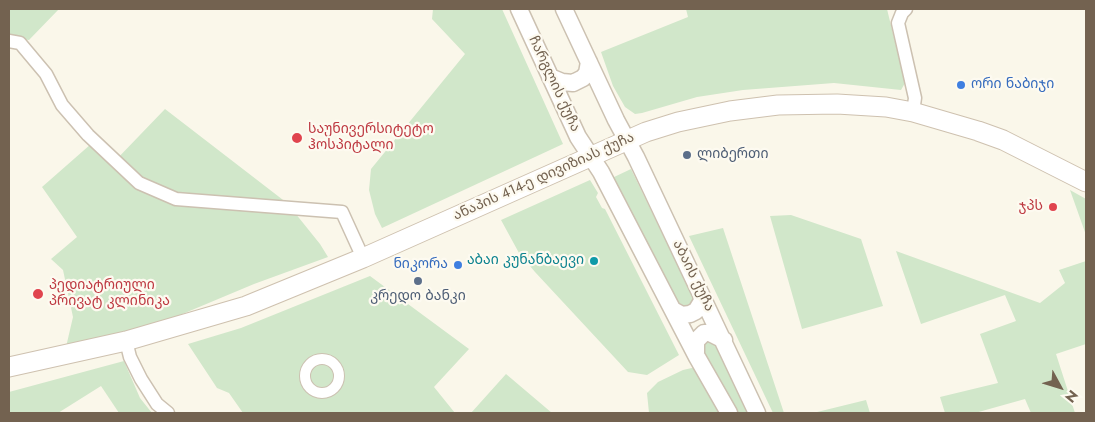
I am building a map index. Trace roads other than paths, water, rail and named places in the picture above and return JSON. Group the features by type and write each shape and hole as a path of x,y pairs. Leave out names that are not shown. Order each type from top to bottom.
{"main road":[{"name":"ანაპის 414-ე დივიზიას ქუჩა","path":"9,367 126,341 246,306 363,258 646,132 678,122 730,111 778,105 837,104 886,107 913,112 1003,140 1086,182"}],"street":[{"name":"ჩარგლის ქუჩა","path":"519,9 578,137 591,158"},
{"path":"564,9 627,141"},
{"path":"906,9 898,23 915,98 913,112"},
{"path":"9,41 20,43 46,74 62,105 88,135 139,183 176,199 342,212 363,258"},
{"path":"550,77 562,82 573,83 579,81 586,73 589,62"},
{"name":"აბაის ქუჩა","path":"627,141 724,340 757,413"},
{"path":"591,158 601,172 728,413"},
{"path":"673,310 682,314 690,314 696,311 702,301 702,294"},
{"path":"696,353 696,341 699,336 710,333 724,340"},
{"path":"126,341 130,357 141,380 157,404 168,413"}],"place":[{"name":"ორი ნაბიჯი","path":"961,85"},
{"name":"საუნივერსიტეტო ჰოსპიტალი","path":"297,138"},
{"name":"ლიბერთი","path":"687,155"},
{"name":"ჯპს","path":"1053,207"},
{"name":"აბაი კუნანბაევი","path":"594,261"},
{"name":"ნიკორა","path":"458,265"},
{"name":"კრედო ბანკი","path":"418,281"},
{"name":"პედიატრიული პრივატ კლინიკა","path":"38,294"}]}
